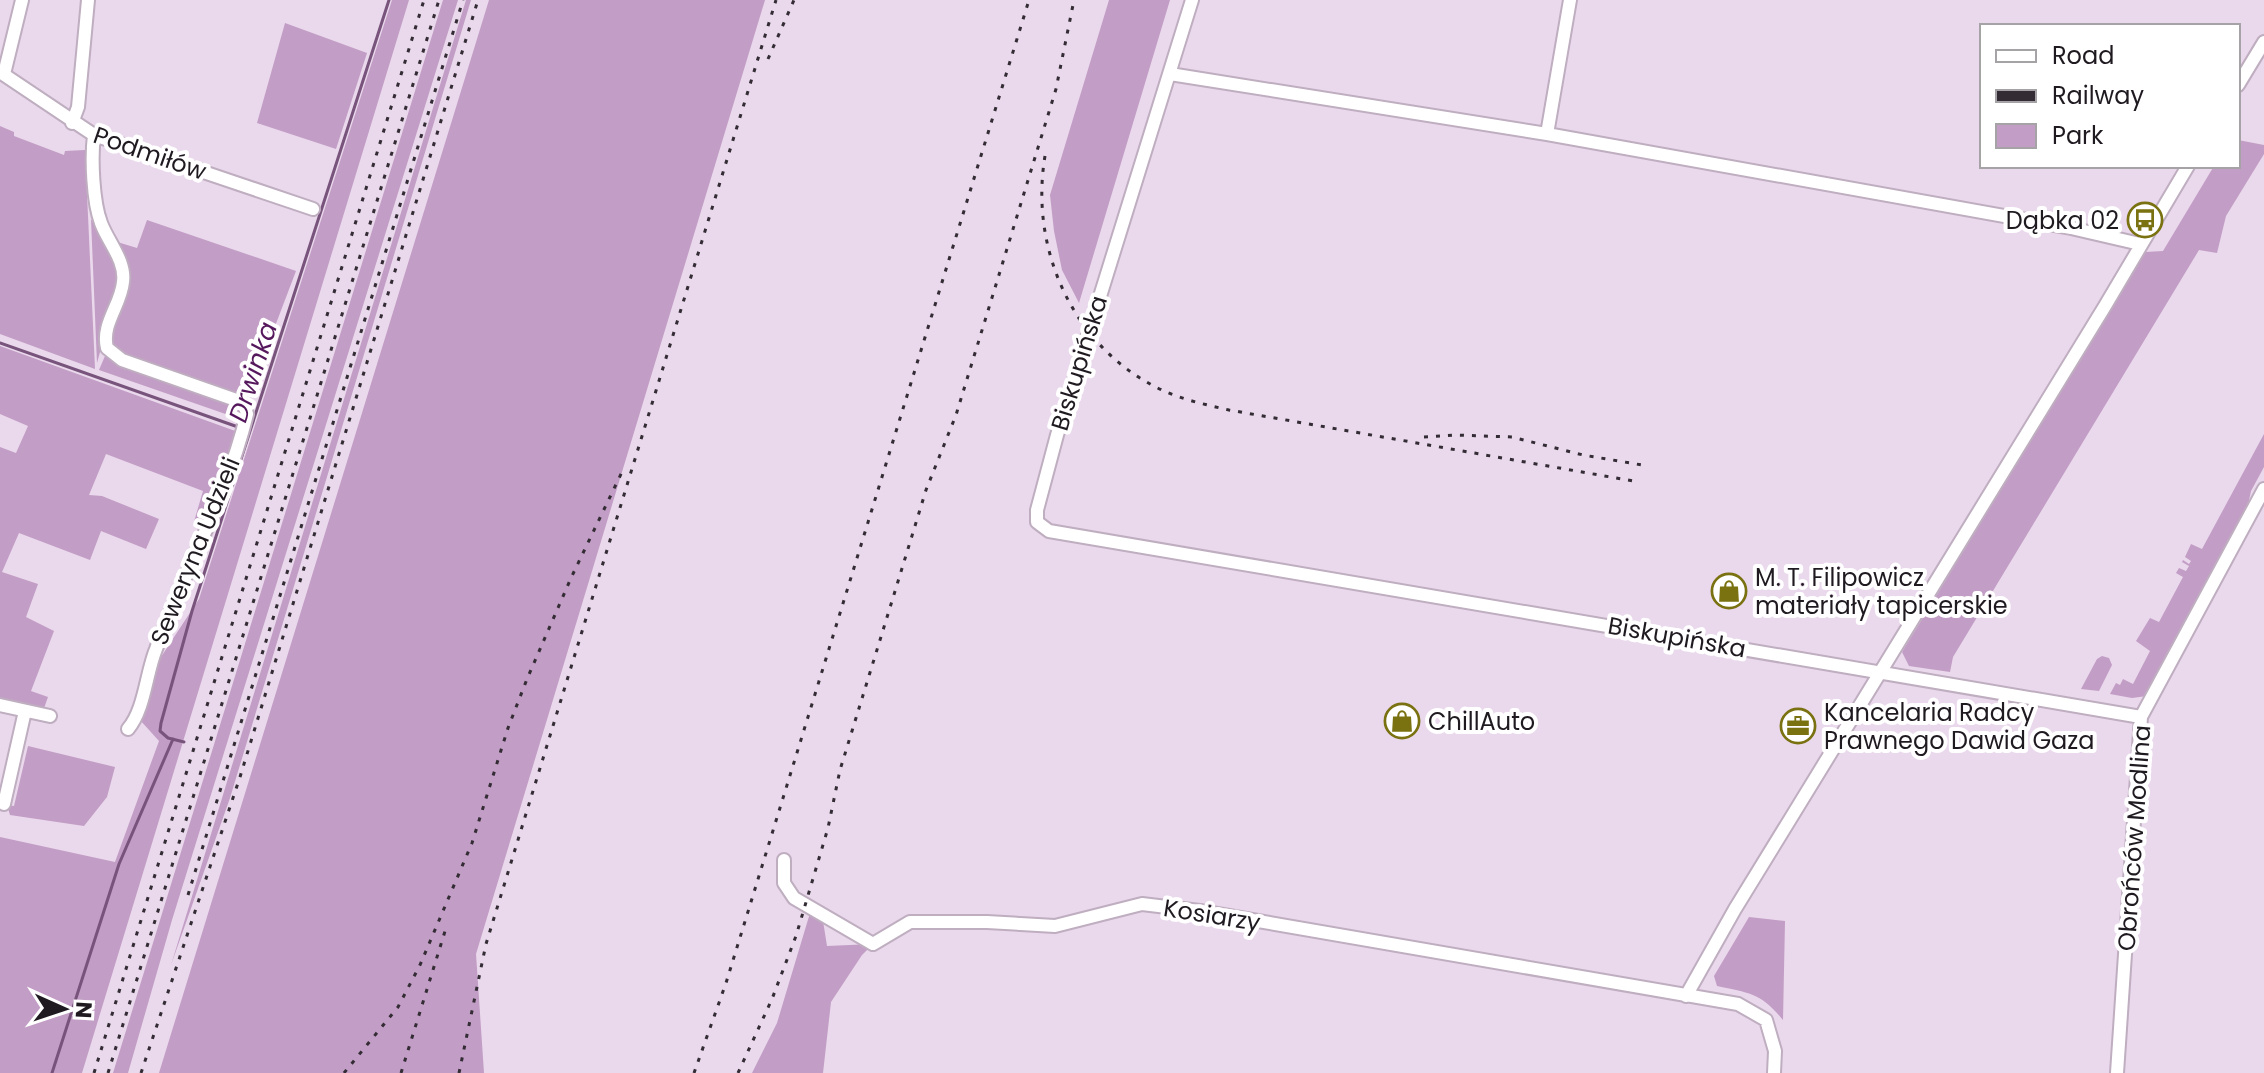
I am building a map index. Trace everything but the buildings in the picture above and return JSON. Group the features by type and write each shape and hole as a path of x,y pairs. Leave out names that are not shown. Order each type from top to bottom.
{"street":[{"path":"2,73 22,0"},
{"path":"72,123 79,100 88,0"},
{"path":"1192,0 1170,74 1547,134 2071,228 2140,244"},
{"path":"1547,134 1570,0"},
{"path":"2240,82 2264,42"},
{"name":"Podmiłów","path":"2,73 94,135 313,209"},
{"name":"Biskupińska","path":"1170,74 1057,435 1037,510 1037,522 1049,531 2141,717"},
{"name":"Seweryna Udzieli","path":"94,135 96,207 121,264 123,279 106,329 107,348 122,360 236,400 245,407 247,414 223,488 157,645 135,717 128,729"},
{"path":"1774,1073 1775,1051 1766,1020 1738,1004 1686,996 1735,909 2187,168"},
{"name":"Obrońców Modlina","path":"2117,1073 2141,717 2264,489"},
{"path":"0,705 50,716"},
{"path":"4,804 25,711"},
{"name":"Kosiarzy","path":"784,860 784,883 794,898 873,944 910,922 1055,926 1142,904 1200,911 1686,996"}],"green space":[{"path":"392,0 409,0 82,1073 0,1073 0,837 115,862 159,741 140,720 159,660 199,599"},
{"path":"443,0 458,0 172,920 128,1073 113,1073"},
{"path":"466,0 471,0 230,798 171,965"},
{"path":"489,0 765,0 476,954 484,1073 159,1073"},
{"path":"1109,0 1170,0 1079,303 1062,270 1050,195"},
{"path":"285,23 367,53 336,149 257,123"},
{"path":"0,126 14,132 14,136 64,155 65,151 85,150 95,369 0,334"},
{"path":"2240,140 2264,145 2264,154 2226,216 2217,253 2199,250 1953,657 1950,672 1909,666 1902,652 2145,252 2163,251 2213,168 2240,168"},
{"path":"91,219 116,266 119,283 97,363"},
{"path":"147,220 296,271 247,400 124,357 109,346 112,325 128,282 114,241 137,248"},
{"path":"0,346 238,432 205,529 193,525 203,491 106,454 89,495 102,496 159,519 146,549 101,531 90,560 19,533 2,572 38,584 26,617 54,631 31,691 48,697 43,711 0,698 0,447 16,453 28,426 0,414"},
{"path":"105,356 234,404 240,409 237,418 99,370"},
{"path":"2264,434 2264,467 2251,491 2248,505 2147,696 2132,698 2110,694 2116,683 2120,685 2123,679 2133,684 2150,651 2136,641 2150,618 2159,622 2183,577 2176,573 2179,568 2186,571 2189,566 2182,562 2189,564 2191,561 2185,557 2191,544 2202,549"},
{"path":"2102,656 2109,658 2112,665 2099,691 2081,689 2097,659"},
{"path":"28,746 115,767 107,797 84,826 10,815 7,805 14,806"},
{"path":"810,913 823,921 827,946 873,944 862,955 831,1002 823,1073 752,1073 777,1023"},
{"path":"1749,917 1785,921 1783,1020 1768,1004 1754,996 1717,986 1714,976"}],"waterway":[{"name":"Drwinka","path":"184,742 168,738 160,731 161,723 192,611 389,0"},
{"path":"0,343 238,427"},
{"path":"52,1073 119,864 173,739"}],"railway":[{"path":"94,1073 424,0"},
{"path":"108,1073 439,0"},
{"path":"188,895 463,0"},
{"path":"141,1073 240,777 478,0"},
{"path":"459,1073 486,944 776,0"},
{"path":"768,59 794,0"},
{"path":"694,1073 726,983 1029,0"},
{"path":"738,1073 772,999 796,936 828,828 840,770 926,490 956,415 1056,89 1074,0"},
{"path":"1045,156 1042,191 1044,227 1052,261 1065,293 1083,323 1105,350 1132,373 1164,391 1229,410 1639,482"},
{"path":"1424,437 1512,437 1583,455 1642,465"},
{"path":"344,1073 398,1007 420,965 472,843 508,728 527,679 622,472"},
{"path":"401,1073 446,928"}],"place":[{"name":"Dąbka 02","path":"2145,220"},
{"name":"M. T. Filipowicz materiały tapicerskie","path":"1729,591"},
{"name":"ChillAuto","path":"1402,721"},
{"name":"Kancelaria Radcy Prawnego Dawid Gaza","path":"1798,726"}]}
